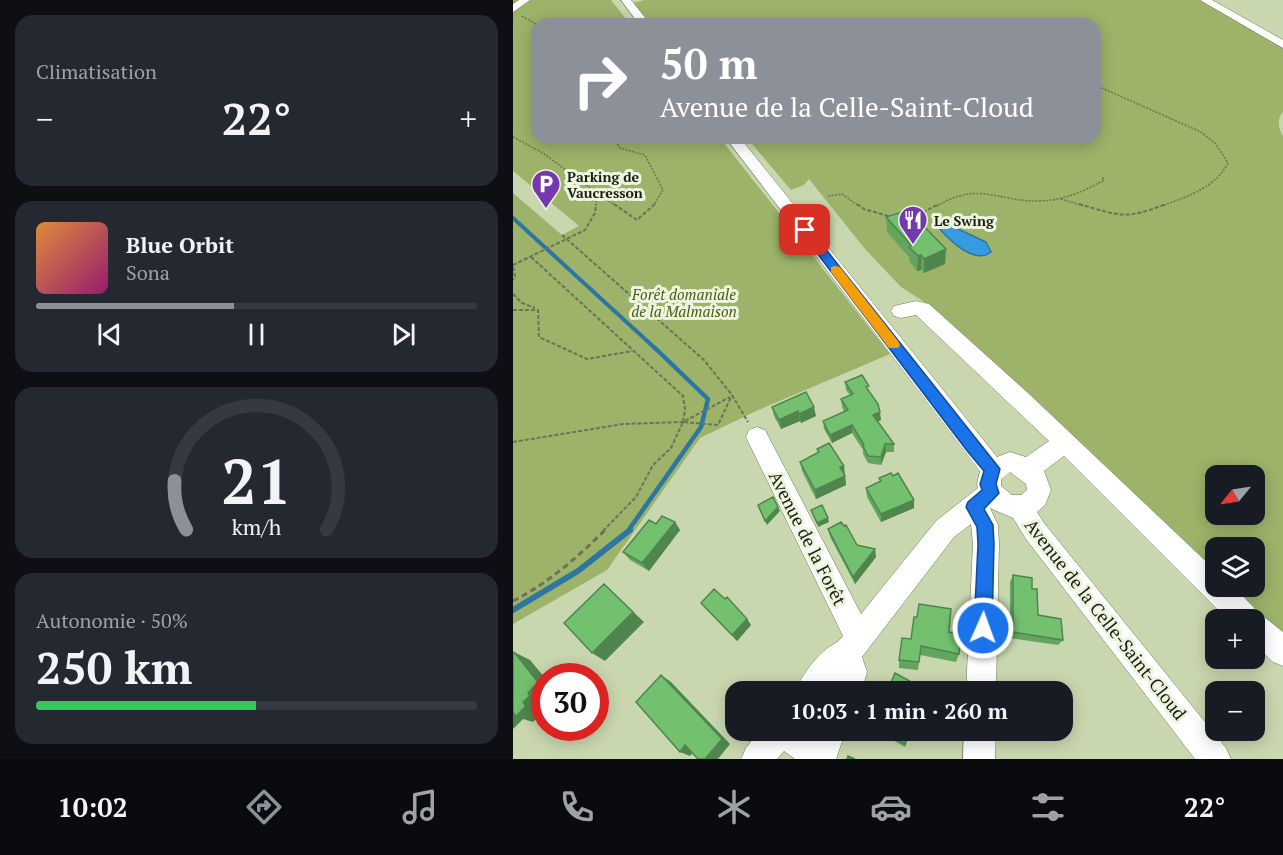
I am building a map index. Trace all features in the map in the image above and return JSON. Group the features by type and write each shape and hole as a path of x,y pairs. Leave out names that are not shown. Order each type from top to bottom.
{"street":[{"path":"517,12 525,0"},
{"path":"626,0 640,18"},
{"path":"1205,0 1283,45"},
{"path":"1224,0 1283,33"},
{"name":"Avenue de la Celle-Saint-Cloud","path":"738,144 973,447 986,490 1009,506 1030,503 1037,495 1039,486 1036,476 1029,468"},
{"path":"901,311 922,309 1020,399 1237,609"},
{"name":"Avenue de la Forêt","path":"757,437 853,647"},
{"path":"819,681 835,660 853,647 945,529 986,490 1000,464 1010,462 1029,468 1063,443"},
{"path":"981,681 986,490"},
{"name":"Avenue de la Celle-Saint-Cloud","path":"1020,506 1035,531 1215,759"},
{"path":"1265,635 1283,652"},
{"path":"849,681 853,647"},
{"path":"757,759 771,741"},
{"path":"797,741 803,744 814,759"},
{"path":"820,759 827,741"},
{"path":"979,759 980,741"}],"path":[{"path":"517,12 531,20"},
{"path":"906,218 922,215 946,201 967,193 982,192 1021,200 1061,199 1130,217 1212,184 1225,172 1228,163 1215,143 1201,132 1101,88"},
{"path":"513,137 543,153 637,220 657,202 663,190 645,155 620,148 618,144"},
{"path":"1061,199 1087,190 1104,180 1103,176"},
{"path":"513,280 516,276 513,266 585,230 595,213 597,193"},
{"path":"828,196 842,194 864,209 900,218"},
{"path":"562,235 704,360 732,395 757,437"},
{"path":"513,601 527,594 584,551 636,497 653,465 671,448 683,422 685,409 683,396 531,257"},
{"path":"513,294 522,303 538,310"},
{"path":"513,310 538,310"},
{"path":"538,310 539,337 587,359 633,351"},
{"path":"513,442 623,424 683,422 718,425 732,395"},
{"path":"683,422 732,395"}],"green space":[{"name":"Forêt domaniale de la Malmaison","path":"513,0 611,0 625,18 531,18 531,144 725,144 890,354 754,412 700,438 607,570 513,624 513,193 562,235 579,226 513,171"},
{"path":"644,0 1199,0 1283,49 1283,112 1279,128 1283,137 1283,651 1265,632 1265,609 1242,609 1230,597 1265,597 1265,537 1205,537 1205,573 932,307 901,287 865,249 809,179 804,185 791,190 752,144 1101,144 1101,18 646,18 633,3"}],"water":[{"path":"943,222 986,242 991,252 978,256 963,250 939,228 939,224"}],"building":[{"path":"908,210 946,249 924,259 909,247 912,246 886,217"},
{"path":"862,375 869,386 866,387 878,404 880,412 873,415 894,444 885,444 881,457 868,456 852,425 830,435 823,421 848,410 841,399 853,394 845,382"},
{"path":"806,392 814,407 799,414 798,411 779,420 772,407"},
{"path":"829,443 844,466 840,467 845,476 815,490 800,462 819,452 817,449"},
{"path":"891,473 893,476 898,473 914,500 881,514 866,488 881,481 879,478"},
{"path":"773,497 778,507 765,521 758,505"},
{"path":"822,505 828,518 817,523 811,510"},
{"path":"662,516 675,522 642,563 623,552 649,520 656,524"},
{"path":"841,522 844,526 846,525 857,545 875,549 853,577 828,529"},
{"path":"1013,575 1032,578 1032,589 1037,589 1038,615 1061,619 1063,640 1013,632"},
{"path":"604,584 633,612 592,653 564,623"},
{"path":"714,589 725,599 727,597 747,619 732,635 701,603"},
{"path":"919,604 951,609 949,632 961,634 959,654 921,646 919,662 899,660 902,638 911,639 914,617 917,617"},
{"path":"513,653 531,673 531,690 528,693 530,696 523,702 526,706 516,716 513,712"},
{"path":"895,673 910,681 892,681"},
{"path":"661,675 722,739 705,759 698,759 685,745 680,752 636,702"}],"waterway":[{"path":"513,218 657,350"},
{"path":"628,531 701,427 708,399 655,348"},
{"path":"513,610 578,571 630,530"}],"slow traffic":[{"path":"835,269 894,345"}],"place":[{"name":"Parking de Vaucresson","path":"546,210"},
{"name":"Le Swing","path":"913,246"}],"route":[{"path":"805,230 973,447 993,469 988,484 991,493 974,507 985,525 983,628"}]}
